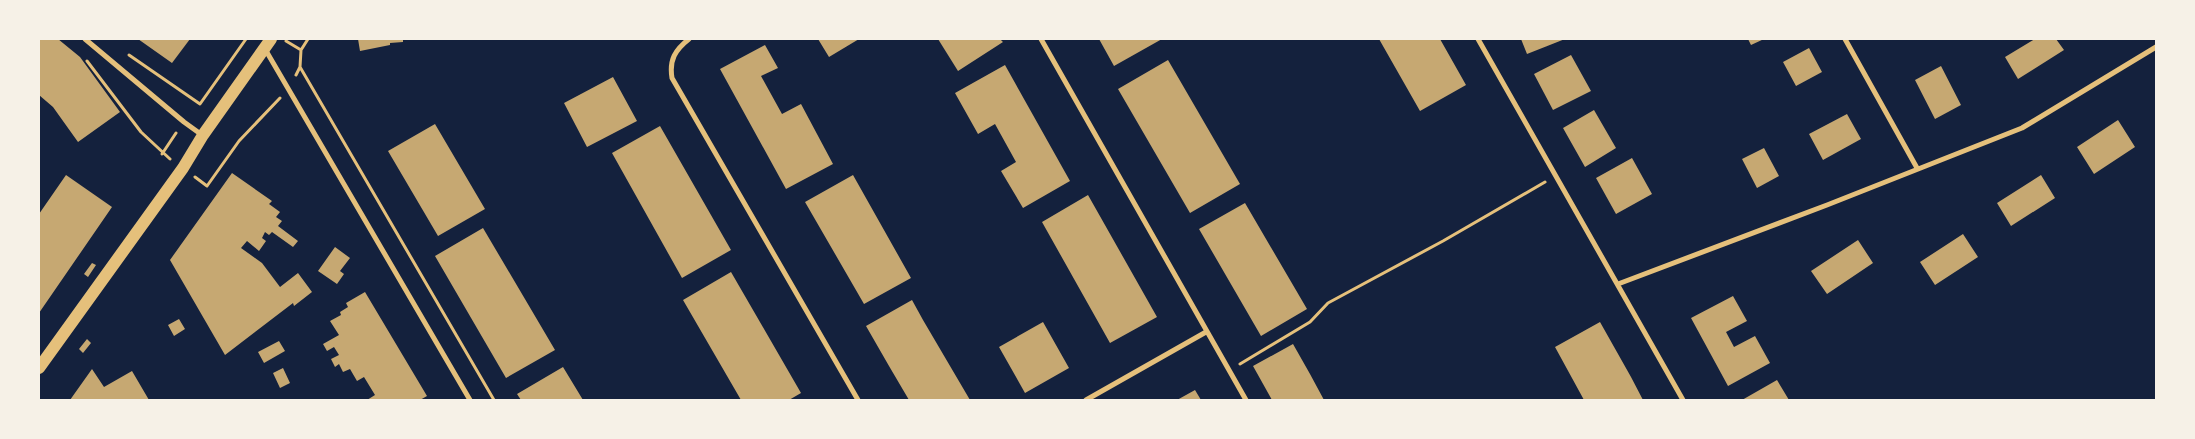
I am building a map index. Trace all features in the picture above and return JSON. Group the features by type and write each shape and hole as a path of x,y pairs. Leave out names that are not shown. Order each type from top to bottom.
{"main road":[{"path":"39,368 183,168 203,135 268,43"}],"street":[{"path":"85,39 184,122 203,135"},
{"path":"689,39 674,52 670,67 672,78 858,400"},
{"path":"1041,39 1246,400"},
{"path":"1478,39 1557,175 1683,400"},
{"path":"1845,39 1917,168"},
{"path":"268,43 470,400"},
{"path":"1618,284 1827,205 2022,128 2156,47"},
{"path":"1086,400 1206,332"}],"path":[{"path":"124,52 200,104 246,39"},
{"path":"282,39 301,50"},
{"path":"308,39 301,50 300,67 494,400"},
{"path":"85,58 141,132 162,154"},
{"path":"207,186 239,140 274,106"},
{"path":"1228,371 1310,322 1328,303 1443,241 1557,175"}],"building":[{"path":"39,39 58,39 80,57 120,112 78,142 53,107 39,95"},
{"path":"138,39 190,39 172,63"},
{"path":"358,39 403,39 403,42 390,43 390,45 360,51"},
{"path":"818,39 859,39 829,57"},
{"path":"938,39 1000,39 1003,42 958,71"},
{"path":"1099,39 1162,39 1114,66"},
{"path":"1379,39 1440,39 1466,85 1420,111"},
{"path":"1521,39 1565,39 1527,54"},
{"path":"1748,39 1764,39 1751,45"},
{"path":"2035,39 2056,39 2064,50 2018,79 2005,57"},
{"path":"765,45 778,68 761,76 782,114 801,104 833,164 786,189 720,69"},
{"path":"1809,48 1822,72 1796,86 1783,62"},
{"path":"1571,55 1591,91 1553,110 1534,74"},
{"path":"1168,60 1240,184 1190,213 1118,89"},
{"path":"1005,65 1070,181 1023,208 1001,171 1016,162 995,124 978,134 955,93"},
{"path":"1941,66 1961,105 1935,119 1915,80"},
{"path":"613,77 637,121 587,147 564,103"},
{"path":"1594,110 1616,148 1585,167 1563,128"},
{"path":"1847,114 1861,139 1823,160 1809,134"},
{"path":"2118,120 2135,147 2094,174 2077,147"},
{"path":"435,124 485,209 438,236 388,151"},
{"path":"660,126 731,250 682,278 612,153"},
{"path":"1764,148 1779,176 1757,188 1742,159"},
{"path":"1632,158 1652,194 1616,214 1596,178"},
{"path":"232,173 272,201 269,204 280,212 276,217 282,221 278,226 298,241 293,247 272,232 269,235 265,232 262,238 266,241 259,251 247,241 241,248 262,263 280,287 298,273 312,292 294,306 293,303 225,355 170,260"},
{"path":"66,175 112,207 39,313 39,214"},
{"path":"853,175 911,278 864,304 805,202"},
{"path":"2041,175 2055,198 2011,226 1997,203"},
{"path":"1088,195 1157,317 1110,343 1042,222"},
{"path":"1245,203 1307,309 1261,336 1199,229"},
{"path":"483,228 555,350 506,378 435,256"},
{"path":"1963,234 1978,257 1935,285 1920,262"},
{"path":"1858,240 1873,263 1827,294 1811,271"},
{"path":"335,247 350,258 340,271 344,274 337,284 318,271"},
{"path":"92,263 96,265 88,277 84,274"},
{"path":"731,272 801,393 789,400 741,400 683,300"},
{"path":"365,292 427,396 420,400 367,400 375,395 364,377 357,381 350,369 343,372 339,364 335,367 331,359 339,355 334,347 327,351 323,344 339,335 330,321 341,315 340,312 348,307 346,303"},
{"path":"1733,296 1747,321 1726,332 1734,347 1755,336 1770,363 1728,386 1691,318"},
{"path":"912,300 970,400 909,400 889,366 866,326"},
{"path":"179,319 185,329 174,336 168,325"},
{"path":"1043,322 1069,368 1025,393 999,347"},
{"path":"1600,322 1643,400 1584,400 1555,347"},
{"path":"87,339 91,343 83,353 79,349"},
{"path":"279,341 285,351 264,363 258,352"},
{"path":"1293,344 1324,400 1272,400 1253,366"},
{"path":"563,367 583,400 521,400 517,394"},
{"path":"283,368 290,383 280,388 273,373"},
{"path":"92,369 104,387 132,371 149,400 70,400"},
{"path":"1777,380 1789,400 1742,400"},
{"path":"1195,390 1201,400 1177,400"}]}
